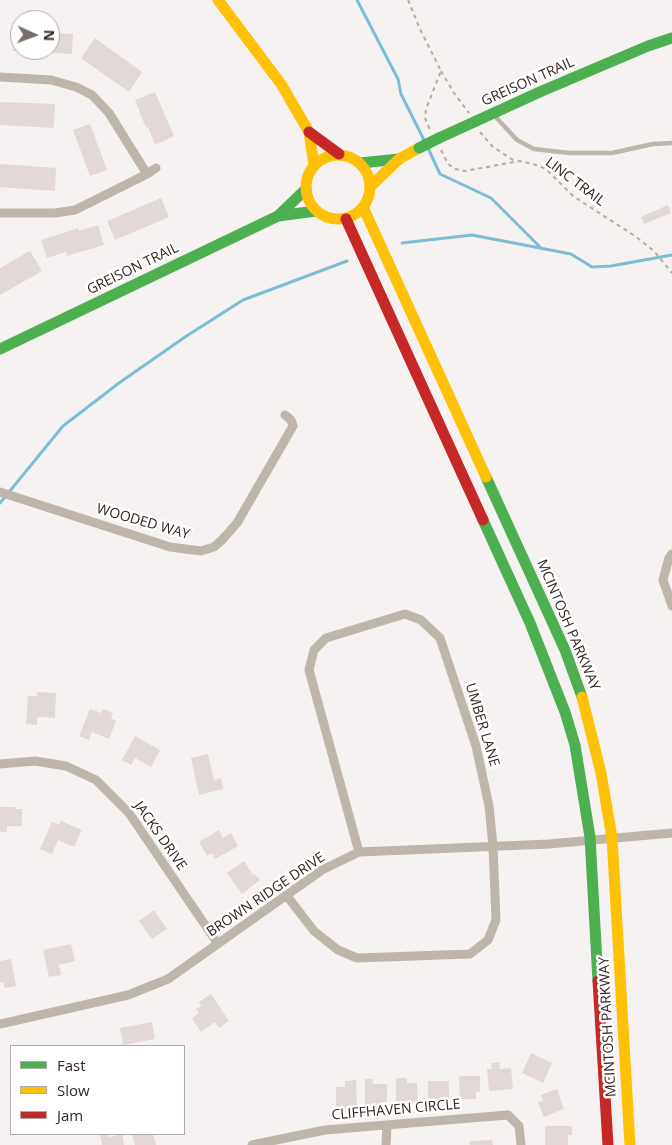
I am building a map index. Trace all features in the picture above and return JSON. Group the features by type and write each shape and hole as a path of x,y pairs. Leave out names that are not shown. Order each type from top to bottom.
{"street":[{"path":"218,0 281,84 309,132 314,165"},
{"name":"GREISON TRAIL","path":"371,186 399,158 437,139 542,91 648,46 672,38"},
{"path":"0,77 51,80 76,86 92,95 109,113 147,174"},
{"path":"309,132 339,154 354,158 360,163 369,178 370,194 363,207 356,214 346,218 335,219 325,217 316,211 311,205 306,189 309,172 314,165 321,159 339,154"},
{"name":"GREISON TRAIL","path":"360,163 399,158"},
{"path":"0,214 55,213 75,210 156,168"},
{"name":"GREISON TRAIL","path":"278,216 306,189"},
{"name":"MCINTOSH PARKWAY","path":"363,207 565,650 583,700 601,773 612,838 630,1145"},
{"name":"GREISON TRAIL","path":"0,349 278,216 316,211"},
{"name":"MCINTOSH PARKWAY","path":"346,218 530,623 565,712 584,794 590,840 608,1145"},
{"name":"WOODED WAY","path":"0,492 170,547 201,551 214,547 237,523 293,426 291,420 285,415"},
{"path":"672,554 669,558 663,580 672,606"},
{"name":"UMBER LANE","path":"287,896 314,931 338,950 357,958 470,954 488,940 496,920 493,846 489,806 476,746 440,638 421,620 405,614 326,638 314,650 310,670 360,852"},
{"name":"JACKS DRIVE","path":"0,764 35,761 66,766 96,780 128,813 218,944"},
{"name":"BROWN RIDGE DRIVE","path":"0,1024 128,995 168,980 322,870 360,852 548,844 672,832"},
{"name":"CLIFFHAVEN CIRCLE","path":"252,1145 279,1142 325,1130 508,1114 520,1126 520,1145"},
{"path":"386,1145 387,1125"}],"lane":[{"path":"493,114 517,140 534,149 570,153 612,153 653,144 672,143"}],"path":[{"name":"LINC TRAIL","path":"408,0 441,71 426,109 425,118 448,164 455,169 465,171 520,161 540,166 547,170 573,196 635,236 654,251 672,273"}],"building":[{"path":"60,33 73,34 72,54 60,53"},
{"path":"95,38 142,72 129,92 81,58"},
{"path":"155,92 174,136 155,145 135,100"},
{"path":"0,102 55,104 54,128 0,125"},
{"path":"90,124 107,170 90,176 73,130"},
{"path":"0,164 56,168 55,191 0,187"},
{"path":"161,198 169,217 115,240 107,221"},
{"path":"668,205 671,213 644,224 641,217"},
{"path":"98,225 104,245 67,256 66,252 47,258 41,240 78,228 79,231"},
{"path":"30,251 42,271 0,295 0,268"},
{"path":"37,692 56,693 55,718 37,717 37,725 26,724 28,696 37,696"},
{"path":"90,709 101,713 103,709 113,713 111,718 116,721 109,739 92,732 89,740 79,736"},
{"path":"135,736 160,750 151,767 135,758 131,765 122,760"},
{"path":"208,754 214,780 221,778 223,789 199,795 191,758"},
{"path":"0,807 22,809 22,826 7,826 7,832 0,832"},
{"path":"61,821 82,830 74,847 58,840 52,854 40,849 52,822 59,825"},
{"path":"219,830 223,838 231,833 238,846 215,859 212,853 207,856 199,842"},
{"path":"244,861 253,875 255,874 260,880 242,894 227,873"},
{"path":"154,910 167,929 152,939 139,921"},
{"path":"71,944 75,961 59,965 61,975 49,977 43,950"},
{"path":"11,959 16,986 5,988 3,982 0,983 0,961"},
{"path":"211,994 229,1021 219,1028 215,1022 201,1032 192,1018 199,1013 196,1009 201,1006 199,1002"},
{"path":"152,1022 155,1039 123,1045 120,1028"},
{"path":"531,1053 552,1063 543,1083 522,1073"},
{"path":"499,1062 500,1069 511,1068 513,1089 489,1091 487,1069 492,1069 491,1063"},
{"path":"459,1076 480,1076 480,1092 476,1092 476,1099 460,1099"},
{"path":"396,1078 407,1078 407,1083 417,1083 418,1103 396,1104"},
{"path":"365,1079 373,1079 373,1084 387,1084 387,1102 382,1102 382,1106 365,1106"},
{"path":"356,1080 357,1109 336,1109 336,1087 345,1087 345,1081"},
{"path":"428,1081 449,1081 449,1100 428,1100"},
{"path":"557,1089 564,1109 544,1117 538,1102 543,1101 541,1095"},
{"path":"545,1126 572,1126 572,1135 568,1135 568,1145 545,1145"},
{"path":"100,1135 108,1135 109,1137 122,1135 124,1145 102,1145"},
{"path":"132,1135 153,1135 156,1145 135,1145"},
{"path":"492,1140 493,1145 470,1145 470,1141"}],"waterway":[{"path":"357,0 398,79 401,94 425,142"},
{"path":"428,148 440,174 491,198 540,247"},
{"path":"402,243 472,235 571,254 592,267 611,266 672,255"},
{"path":"0,503 63,426 119,383 185,337 243,300 347,261"}],"traffic: fast":[{"path":"439,138 542,91 648,46 672,38"},
{"path":"419,148 439,138"},
{"path":"360,163 399,159"},
{"path":"278,216 306,189"},
{"path":"0,349 278,216 316,211"},
{"path":"486,477 565,650 582,697"},
{"path":"483,520 530,623 565,712 575,745 590,837 598,981"}],"traffic: slow":[{"path":"218,0 281,84 309,132 314,165"},
{"path":"371,186 399,159 419,148"},
{"path":"332,155 344,155 361,164 368,175 370,187 368,199 361,210 344,219 332,219 320,214 311,205 306,193 306,181 311,169 320,160 332,155"},
{"path":"363,207 486,477"},
{"path":"582,697 601,773 612,838 630,1145"}],"traffic: jam":[{"path":"309,132 339,154"},
{"path":"346,219 483,520"},
{"path":"598,981 608,1145"}]}
